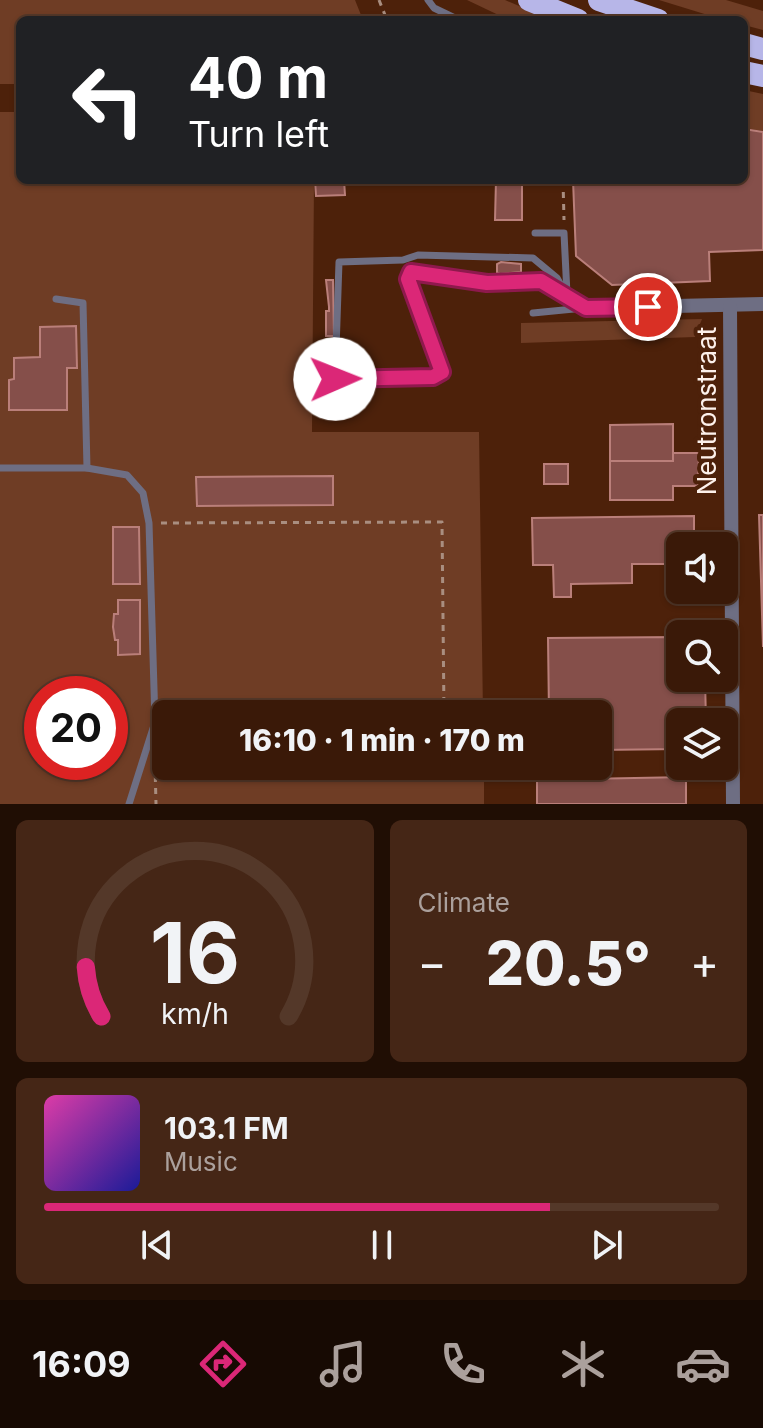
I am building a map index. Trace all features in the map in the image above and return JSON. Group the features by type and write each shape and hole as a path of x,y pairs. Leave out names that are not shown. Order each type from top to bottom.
{"highway":[{"path":"529,0 568,16"},
{"path":"599,0 646,16"}],"street":[{"path":"567,296 586,308 763,304"},
{"name":"Neutronstraat","path":"730,306 733,804"}],"lane":[{"path":"428,0 434,8 451,16"},
{"path":"535,233 564,233 567,296"},
{"path":"418,255 533,258 557,278 567,296 541,281 487,283 411,272 408,279 442,372 433,377 335,379 339,262 403,260 418,255"},
{"path":"56,299 83,303 87,468"},
{"path":"533,313 586,308"},
{"path":"0,468 87,468 127,475 143,493 149,523 155,722 129,804"}],"path":[{"path":"563,184 564,233"},
{"path":"149,523 442,522 444,700"}],"shaded area":[{"path":"0,0 355,0 361,16 16,16 16,84 0,84"},
{"path":"467,0 505,0 543,16 501,16"},
{"path":"659,0 726,0 763,11 763,30 748,26 748,16 711,16"},
{"path":"748,91 763,94 763,131 748,129"},
{"path":"0,112 16,112 16,184 314,184 312,432 479,432 483,700 152,700 152,780 484,780 484,804 0,804"},
{"path":"702,319 695,337 521,343 521,323"}],"building":[{"path":"748,130 763,132 763,250 709,252 710,281 612,285 576,256 573,184 748,184"},
{"path":"315,184 344,184 345,195 316,196"},
{"path":"496,184 522,184 522,220 495,220"},
{"path":"497,264 521,264 521,272 497,273"},
{"path":"326,280 333,280 334,336 326,336 326,311 329,307"},
{"path":"76,326 77,368 67,368 67,410 9,410 9,380 14,379 14,358 40,357 40,327"},
{"path":"673,424 673,461 610,461 610,425"},
{"path":"673,453 699,453 698,486 673,486 673,500 610,500 610,461 673,461"},
{"path":"544,464 568,464 568,484 544,484"},
{"path":"333,476 333,505 197,506 196,477"},
{"path":"759,515 763,515 763,647"},
{"path":"694,516 694,532 666,532 666,564 632,564 632,583 571,584 571,597 554,597 553,565 533,565 532,518"},
{"path":"113,527 139,527 140,584 113,584"},
{"path":"118,600 140,600 140,654 118,655 118,640 115,640 113,627 114,614 118,614"},
{"path":"666,637 666,692 705,692 706,708 666,708 666,749 612,750 612,700 549,700 548,638"},
{"path":"666,777 666,780 686,780 686,804 537,804 537,780"}],"route":[{"path":"335,379 433,377 442,372 408,279 411,272 487,283 541,281 586,308 648,307"}]}
